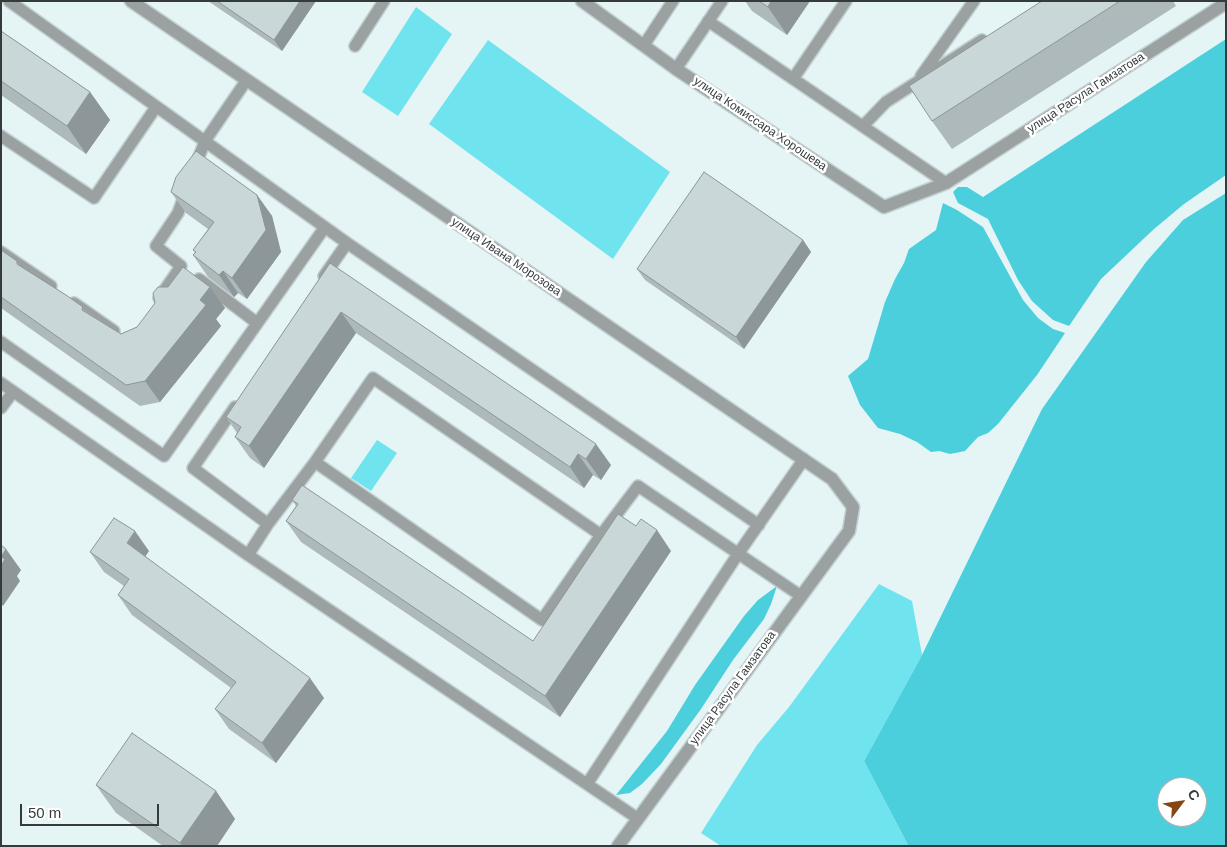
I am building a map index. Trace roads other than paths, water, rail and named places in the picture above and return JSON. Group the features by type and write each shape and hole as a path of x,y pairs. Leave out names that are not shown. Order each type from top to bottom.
{"street":[{"name":"улица Ивана Морозова","path":"131,1 832,479 853,507 849,531"},
{"name":"улица Комиссара Хорошева","path":"582,1 676,69 884,207 946,183"},
{"name":"улица Расула Гамзатова","path":"946,183 1226,3"},
{"name":"улица Расула Гамзатова","path":"618,846 849,531"}],"lane":[{"path":"9,1 325,227 759,525"},
{"path":"354,46 384,1"},
{"path":"644,45 673,1"},
{"path":"676,69 722,1"},
{"path":"793,79 846,1"},
{"path":"918,80 974,1"},
{"path":"708,21 946,183"},
{"path":"862,126 886,102 993,33"},
{"path":"246,81 205,141 178,213 156,246 258,324"},
{"path":"1,136 94,198 156,107"},
{"path":"1,342 164,456 325,227"},
{"path":"320,283 347,242"},
{"path":"1,252 121,336"},
{"path":"150,311 181,266"},
{"path":"248,555 268,524 316,462 373,378 601,535"},
{"path":"1,384 248,555 637,818"},
{"path":"1,408 13,392"},
{"path":"243,395 193,468 268,524"},
{"path":"587,784 738,554 804,459"},
{"path":"316,462 542,620 601,535 638,486 801,596"}]}
